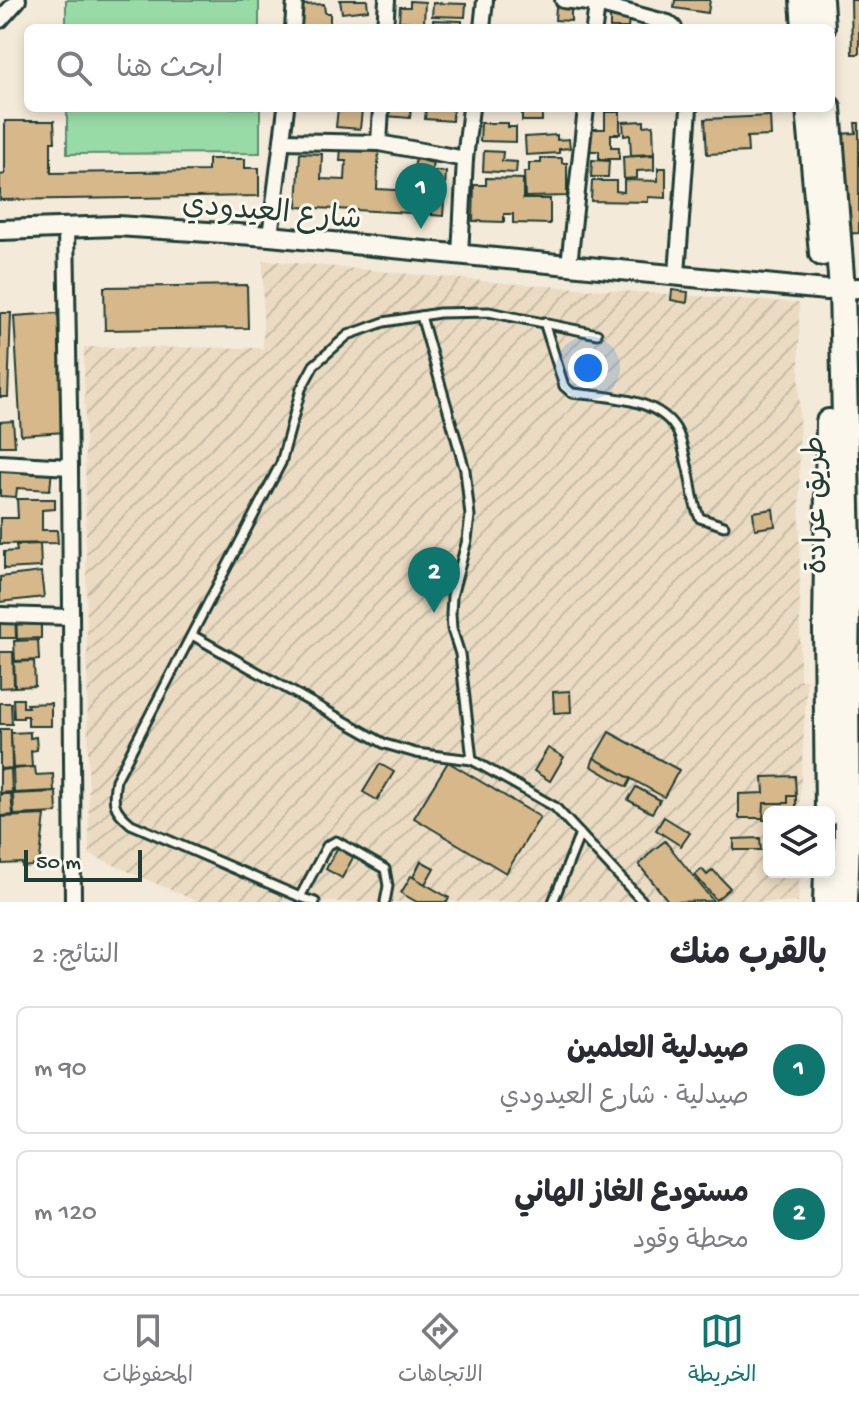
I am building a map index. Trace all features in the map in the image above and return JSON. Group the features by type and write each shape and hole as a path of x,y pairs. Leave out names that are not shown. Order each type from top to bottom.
{"main road":[{"path":"803,0 805,24"},
{"path":"820,0 822,24"},
{"name":"طريق عرادة","path":"810,112 842,289 829,423 826,628 828,806"},
{"name":"طريق عرادة","path":"828,112 842,289 852,662 853,840 845,902"},
{"path":"826,902 827,878"}],"street":[{"path":"0,20 18,0"},
{"path":"293,24 295,0"},
{"path":"385,24 387,0"},
{"path":"482,24 485,0"},
{"path":"563,0 597,4 669,24"},
{"path":"594,24 597,4"},
{"path":"270,236 286,112"},
{"path":"379,143 381,112"},
{"path":"460,255 471,112"},
{"path":"569,265 586,112"},
{"path":"677,274 689,112"},
{"path":"283,141 379,143 465,159"},
{"name":"شارع العيدودي","path":"0,230 117,226 270,236 842,289"},
{"path":"66,227 73,902"},
{"path":"0,463 70,467"},
{"path":"0,615 70,617"}],"lane":[{"path":"315,902 131,824 119,814 112,800 116,780 281,463 301,389 314,365 348,335 384,322 439,313 489,312 597,334"},
{"path":"421,316 465,470 470,516 452,596 451,614 460,654 472,760"},
{"path":"544,322 564,386 572,393 636,401 672,424 679,434 695,509 700,518 724,526"},
{"path":"192,635 385,744 416,753 472,760 555,807 643,902"},
{"path":"553,902 580,834"},
{"path":"300,897 327,846 336,841 385,869 388,886 385,902"}],"shaded area":[{"path":"263,260 504,283 799,303 800,680 807,679 799,806 763,806 763,878 800,878 798,902 198,902 89,854 84,347 263,348"}],"green space":[{"path":"66,0 259,0 259,24 66,24"},
{"path":"67,112 260,112 260,153 67,154"}],"building":[{"path":"340,0 367,0 368,10 342,13"},
{"path":"675,0 710,0 708,13 674,8"},
{"path":"851,0 859,0 859,54 852,54"},
{"path":"410,1 425,2 424,23 399,21 400,7 410,7"},
{"path":"433,3 466,4 465,17 432,16"},
{"path":"324,4 325,13 330,13 330,24 302,24 302,5"},
{"path":"556,7 571,8 571,21 555,20"},
{"path":"610,17 629,17 628,24 610,24"},
{"path":"433,20 462,21 462,24 433,24"},
{"path":"338,112 362,112 360,129 336,127"},
{"path":"386,112 411,112 410,118 386,116"},
{"path":"426,112 453,112 452,121 425,119"},
{"path":"522,112 542,112 542,121 522,121"},
{"path":"605,112 620,112 620,134 611,134 611,147 619,147 619,159 599,159 599,151 586,151 586,129 605,129"},
{"path":"770,116 771,136 747,137 748,152 707,154 705,119"},
{"path":"5,121 54,121 51,173 208,171 208,159 245,159 245,168 259,168 259,196 0,200 0,175 5,174"},
{"path":"644,121 644,126 653,125 654,154 631,155 630,135 624,136 623,122"},
{"path":"481,123 508,123 508,127 516,127 516,142 480,141"},
{"path":"855,123 859,123 859,233 841,234 837,134 856,133"},
{"path":"557,135 557,140 569,139 570,148 559,149 559,153 526,155 525,137"},
{"path":"341,146 379,148 377,189 432,192 431,214 297,207 300,153 322,154 321,179 345,180 346,161 340,161"},
{"path":"484,151 503,152 502,161 517,162 516,173 483,171"},
{"path":"654,155 654,170 637,171 637,178 624,179 623,157"},
{"path":"541,158 562,158 562,163 567,163 567,196 525,197 524,172 529,172 529,163 541,163"},
{"path":"416,159 433,163 429,182 420,180 422,173 413,171"},
{"path":"592,160 609,161 608,177 591,177"},
{"path":"658,168 666,168 666,198 648,197 648,202 591,201 592,181 616,181 616,191 624,192 624,180 658,181"},
{"path":"435,171 446,172 443,216 432,215"},
{"path":"486,178 523,179 523,199 550,199 550,224 513,223 513,214 504,214 504,222 473,221 474,185 486,185"},
{"path":"247,285 248,328 105,330 104,287"},
{"path":"672,290 688,292 687,303 671,300"},
{"path":"0,313 11,313 8,397 0,397"},
{"path":"58,313 65,432 21,435 14,316"},
{"path":"13,421 15,446 0,446 0,422"},
{"path":"15,456 53,458 50,490 17,488 16,497 0,496 0,464 14,465"},
{"path":"17,499 55,499 55,509 42,510 42,530 57,530 58,543 0,544 0,518 18,518"},
{"path":"773,509 775,526 755,529 753,512"},
{"path":"40,544 41,567 4,569 4,552 17,551 16,545"},
{"path":"41,572 44,597 0,602 0,577"},
{"path":"0,608 15,608 16,638 0,638"},
{"path":"41,609 41,638 17,639 16,610"},
{"path":"38,640 39,660 15,661 14,641"},
{"path":"0,652 13,652 14,687 0,688"},
{"path":"34,661 35,686 15,687 14,662"},
{"path":"570,691 571,712 554,713 553,692"},
{"path":"13,699 23,699 23,707 28,707 27,704 51,703 51,726 28,726 28,716 14,718"},
{"path":"0,703 11,703 12,724 0,724"},
{"path":"0,729 11,729 12,768 0,769"},
{"path":"30,732 30,738 36,737 37,750 31,751 32,767 13,768 11,733"},
{"path":"609,732 679,770 664,797 594,758"},
{"path":"548,748 564,757 550,781 534,771"},
{"path":"594,758 631,779 627,787 591,766"},
{"path":"448,762 540,817 506,873 414,818"},
{"path":"380,764 394,772 377,800 363,792"},
{"path":"35,767 36,775 53,774 54,791 14,793 13,769"},
{"path":"11,769 12,792 0,793 0,770"},
{"path":"795,776 796,796 788,796 788,803 764,803 763,818 739,818 739,794 764,793 763,777"},
{"path":"636,787 660,800 652,813 628,800"},
{"path":"56,792 57,813 14,815 13,794"},
{"path":"0,794 11,794 13,815 0,816"},
{"path":"788,796 796,796 796,806 764,806 764,803 788,803"},
{"path":"45,815 40,858 32,866 2,864 2,817"},
{"path":"664,817 690,833 681,846 656,830"},
{"path":"760,838 761,850 734,850 734,839"},
{"path":"665,841 713,901 669,902 639,865"},
{"path":"339,845 355,854 342,878 326,869"},
{"path":"421,861 434,868 425,884 413,877"},
{"path":"702,869 707,875 713,870 730,888 716,900 695,875"},
{"path":"411,876 449,898 447,902 417,902 401,893"}],"place":[{"name":"صيدلية العلمين","path":"421,229"},
{"name":"مستودع الغاز الهاني","path":"434,613"}]}
